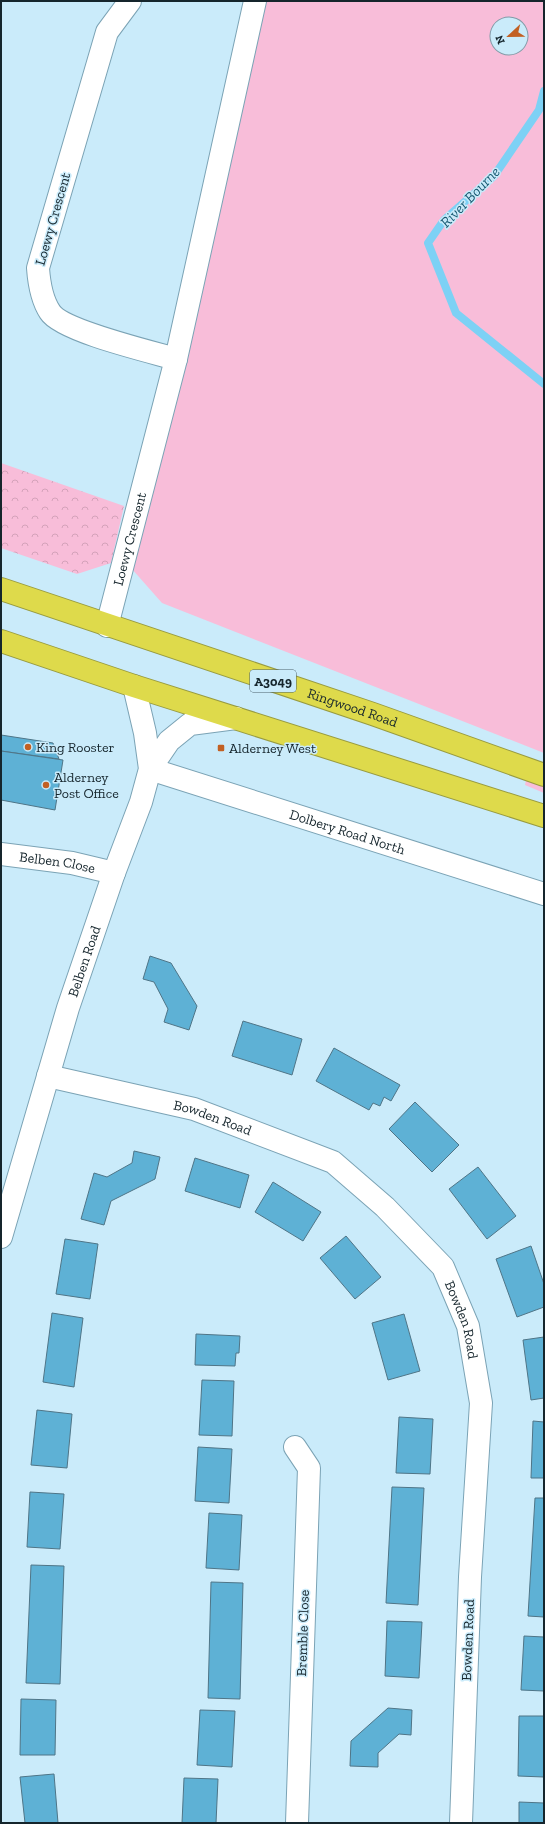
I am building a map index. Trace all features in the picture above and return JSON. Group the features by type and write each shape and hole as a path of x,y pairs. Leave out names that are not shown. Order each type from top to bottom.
{"highway":[{"name":"Ringwood Road","path":"1,590 373,714 544,775"},
{"path":"1,640 134,686 544,816"}],"street":[{"name":"Loewy Crescent","path":"130,1 107,32 38,268 39,280 50,313 66,324 90,334 176,359"},
{"name":"Loewy Crescent","path":"107,626 176,359 255,1"},
{"name":"Belben Road","path":"1,1237 4,1215 68,1008 114,873 141,802 150,769 145,733 134,686"},
{"path":"150,769 169,741 190,724 236,718"},
{"name":"Dolbery Road North","path":"150,769 544,894"},
{"name":"Belben Close","path":"1,854 72,863 114,873"},
{"name":"Bowden Road","path":"48,1076 194,1109 333,1162 385,1207 442,1267 468,1326 481,1403 470,1577 461,1823"},
{"name":"Bremble Close","path":"295,1447 309,1468 297,1823"}],"green space":[{"path":"255,1 544,1 544,753 162,603 124,560"},
{"path":"1,463 124,506 111,563 77,574 1,548"},
{"path":"526,780 544,786 544,793 525,785"}],"building":[{"name":"King Rooster","path":"1,735 53,743 59,759 1,751"},
{"path":"1,751 63,760 55,810 1,800"},
{"path":"150,956 171,963 197,1006 189,1030 164,1022 168,1009 154,982 143,979"},
{"path":"243,1021 302,1039 292,1075 232,1056"},
{"path":"334,1048 400,1085 391,1101 384,1097 380,1106 373,1103 369,1110 316,1081"},
{"path":"415,1102 459,1145 432,1172 389,1129"},
{"path":"134,1151 160,1157 155,1179 111,1201 104,1225 81,1219 94,1173 107,1177 132,1163"},
{"path":"195,1158 249,1175 240,1208 185,1191"},
{"path":"478,1167 516,1216 487,1239 449,1189"},
{"path":"273,1182 321,1212 303,1241 255,1212"},
{"path":"346,1236 381,1277 355,1299 320,1258"},
{"path":"65,1239 98,1244 90,1299 56,1294"},
{"path":"531,1246 544,1284 544,1307 517,1317 496,1259"},
{"path":"52,1313 83,1318 74,1387 43,1382"},
{"path":"404,1314 420,1371 388,1380 372,1323"},
{"path":"196,1334 240,1336 239,1353 236,1353 235,1366 195,1365"},
{"path":"544,1337 544,1398 531,1400 523,1340"},
{"path":"202,1380 234,1381 232,1436 199,1435"},
{"path":"37,1410 72,1414 67,1468 31,1465"},
{"path":"399,1417 433,1419 430,1474 396,1473"},
{"path":"533,1421 544,1422 544,1478 531,1478"},
{"path":"198,1447 232,1449 229,1503 195,1501"},
{"path":"392,1487 424,1488 418,1605 386,1603"},
{"path":"30,1492 64,1494 60,1549 27,1547"},
{"path":"535,1498 544,1498 544,1617 528,1616"},
{"path":"209,1513 242,1515 239,1570 206,1568"},
{"path":"31,1565 64,1566 60,1684 26,1683"},
{"path":"211,1582 243,1583 240,1699 208,1698"},
{"path":"387,1621 422,1622 419,1678 385,1676"},
{"path":"524,1636 544,1637 544,1691 521,1690"},
{"path":"21,1699 56,1700 55,1755 20,1755"},
{"path":"388,1708 412,1710 411,1735 399,1734 378,1753 378,1767 350,1766 351,1741"},
{"path":"200,1710 235,1711 232,1767 197,1765"},
{"path":"519,1716 544,1716 544,1777 518,1776"},
{"path":"54,1774 58,1823 25,1823 20,1777"},
{"path":"184,1778 218,1779 216,1823 182,1823"},
{"path":"519,1802 544,1803 544,1823 519,1823"}],"waterway":[{"name":"River Bourne","path":"544,91 539,110 494,176 444,220 428,243 456,313 544,384"}],"place":[{"name":"King Rooster","path":"28,747"},
{"name":"Alderney West","path":"221,748"},
{"name":"Alderney Post Office","path":"46,785"}]}
